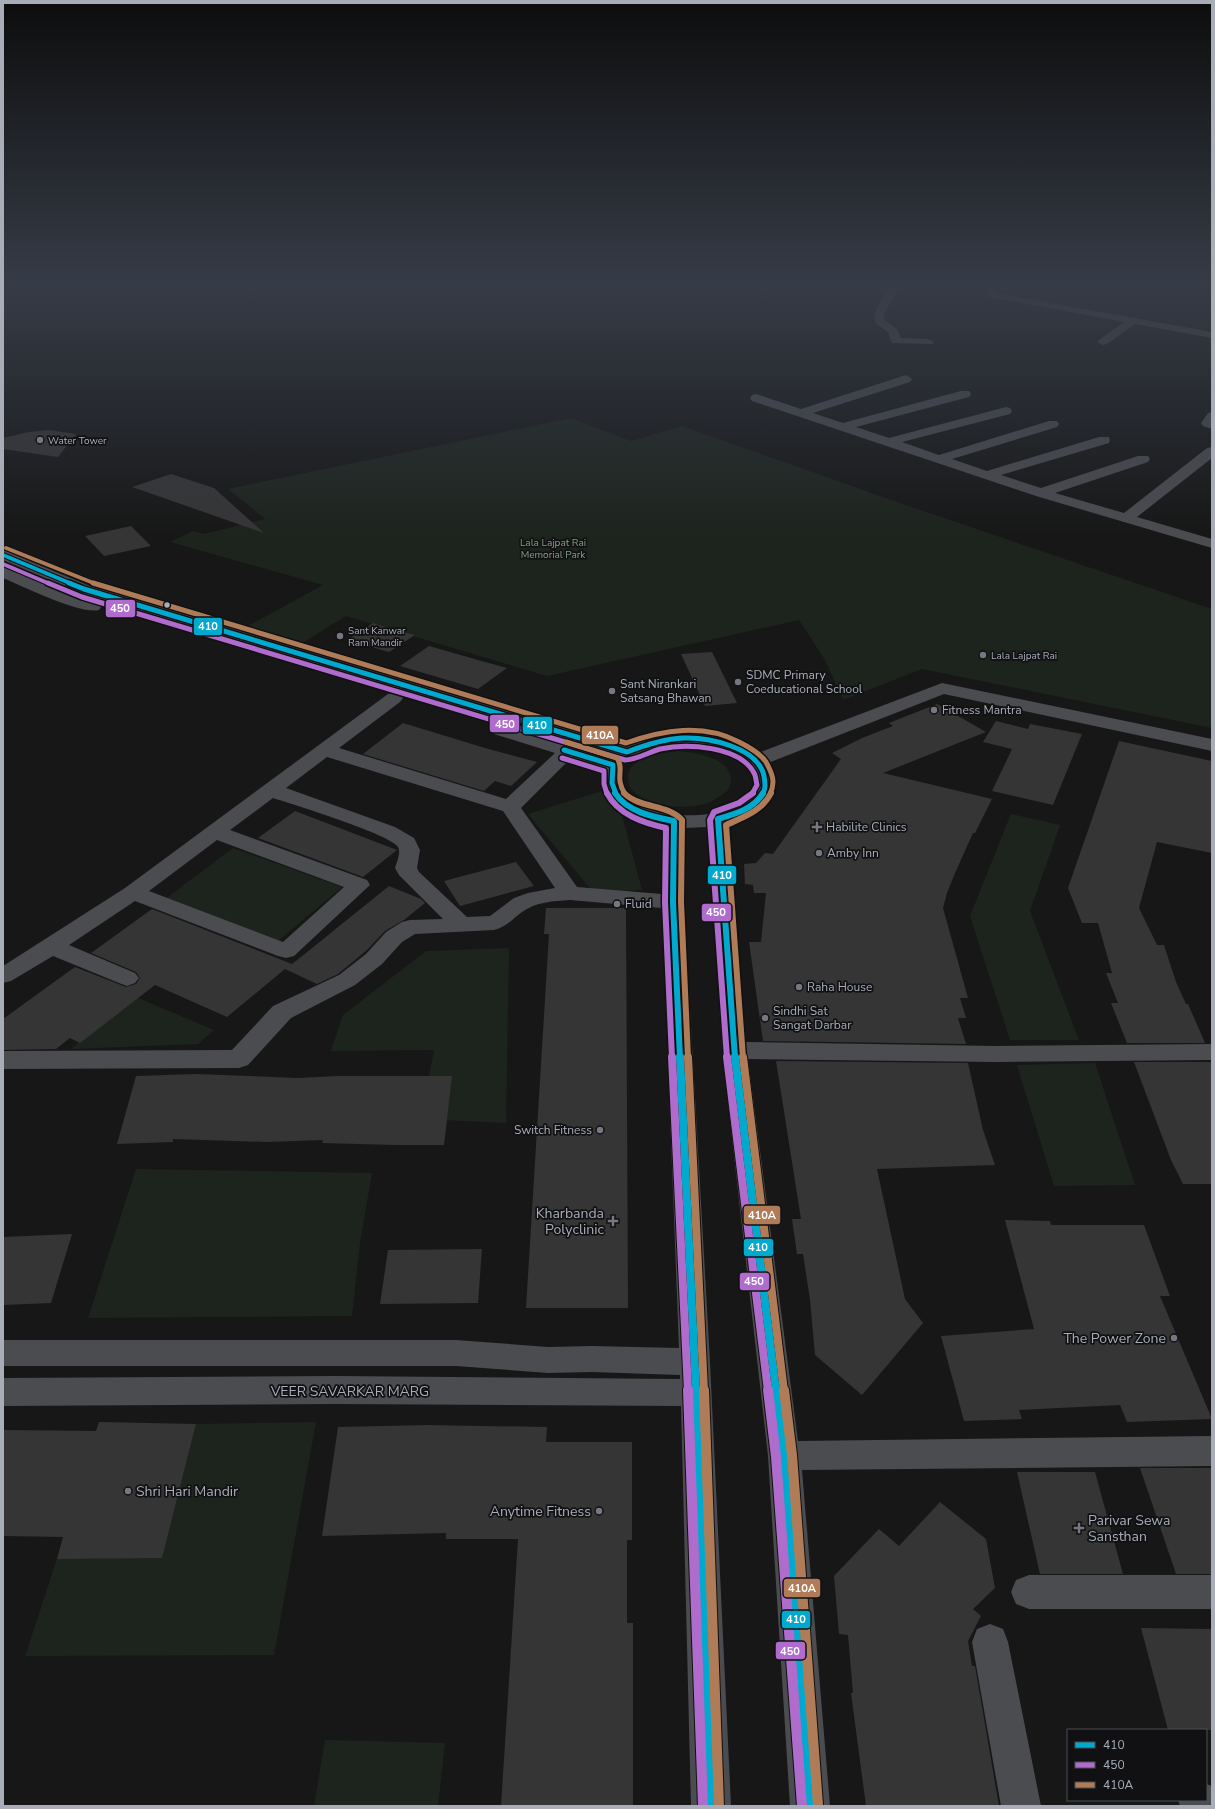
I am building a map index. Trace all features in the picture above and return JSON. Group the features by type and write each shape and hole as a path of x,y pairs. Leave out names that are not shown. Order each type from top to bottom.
{"street":[{"path":"800,413 906,379"},
{"path":"843,427 965,394"},
{"path":"756,398 1041,493 1212,544"},
{"path":"888,442 1006,411"},
{"path":"1212,416 1207,423 1212,425"},
{"path":"938,459 1053,424"},
{"path":"987,475 1104,440"},
{"path":"1127,518 1212,451"},
{"path":"1041,493 1143,459"},
{"path":"3,555 84,589 620,759"},
{"path":"3,572 65,598 394,698 411,701 568,751 620,759"},
{"path":"756,761 942,688 1212,745"},
{"path":"3,976 52,947 133,893 394,698"},
{"path":"695,738 731,746 751,756 764,772 766,780 765,788 761,796 744,810 718,819 703,821 674,821 642,812 626,804 619,798 611,784 610,777 620,759 647,744 658,741 695,738"},
{"path":"325,750 510,807 570,893"},
{"path":"510,807 568,751"},
{"path":"271,790 388,831 407,842 410,850 406,868 410,875 462,925"},
{"path":"718,819 734,1050 784,1456 810,1806"},
{"path":"674,821 673,902 682,1049 711,1806"},
{"path":"133,893 286,951 359,885 215,832"},
{"path":"3,1060 239,1059 282,1012 347,980 374,959 394,937 410,928 422,926 494,923 500,920 514,907 528,900 556,894 570,893 673,902"},
{"path":"52,947 128,978"},
{"path":"734,1050 996,1054 1212,1052"},
{"path":"3,1353 456,1353 548,1360 592,1359 695,1362"},
{"name":"VEER SAVARKAR MARG","path":"3,1392 335,1390 696,1393"},
{"path":"784,1456 1212,1451"},
{"path":"1029,1592 1212,1592"},
{"path":"990,1642 1021,1806"}],"green space":[{"name":"Lala Lajpat Rai Memorial Park","path":"571,418 631,441 682,426 897,502 1212,609 1212,728 922,669 843,700 825,660 799,620 547,676 346,616 299,645 246,627 323,585 170,542 193,531 204,534 265,519 228,489"},
{"path":"679,751 703,755 719,761 725,766 729,772 731,780 727,791 708,802 687,807 675,807 652,802 642,798 632,790 629,784 628,776 630,769 635,764 649,757"},
{"path":"602,791 622,815 642,890 593,892 528,814"},
{"path":"1011,814 1060,825 1030,911 1079,1040 1010,1040 970,916"},
{"path":"233,848 342,887 277,942 165,899"},
{"path":"509,948 506,1123 421,1119 434,1050 331,1051 343,1015 426,951"},
{"path":"136,997 214,1030 198,1044 71,1049"},
{"path":"1095,1063 1135,1185 1054,1186 1017,1065"},
{"path":"136,1169 372,1173 360,1243 352,1316 88,1318"},
{"path":"316,1422 274,1655 25,1656 57,1559 162,1557 196,1424"},
{"path":"325,1740 445,1743 438,1806 314,1806"}],"building":[{"name":"Water Tower","path":"49,430 76,434 58,457 3,449 3,438 29,432"},
{"path":"171,474 214,488 264,533 132,487"},
{"path":"131,526 151,546 104,556 85,536"},
{"path":"373,623 415,635 389,652 347,640"},
{"path":"429,646 507,668 478,689 400,666"},
{"path":"712,652 737,703 705,706 681,654"},
{"path":"937,704 986,732 883,773 992,799 975,833 973,833 955,873 943,908 968,998 960,998 966,1018 958,1018 966,1044 763,1041 749,942 761,942 766,893 754,893 753,885 745,884 744,864 756,863 765,853 773,854 841,759 832,753 862,738 893,726 889,723"},
{"path":"996,721 1028,729 1030,724 1082,734 1053,805 992,791 1012,749 983,742"},
{"path":"403,723 537,762 511,786 495,781 484,791 363,754"},
{"path":"1119,741 1212,761 1212,853 1157,842 1139,908 1157,945 1164,945 1176,982 1186,1004 1188,1004 1205,1043 1127,1043 1111,1003 1118,1003 1106,973 1112,973 1098,923 1082,923 1068,888"},
{"path":"295,811 397,850 363,877 258,838"},
{"path":"516,862 534,886 460,906 444,881"},
{"path":"389,886 421,899 425,903 404,920 385,931 367,950 338,974 317,984 285,969 227,1017 155,985 80,1043 70,1038 56,1049 3,1050 3,1019 75,967 126,987 136,984 140,978 136,972 91,953 152,909 292,964 286,969"},
{"path":"546,908 626,908 628,1308 526,1308 549,934 544,934"},
{"path":"776,1061 968,1063 983,1130 995,1165 877,1169 905,1299 923,1323 862,1395 815,1355 810,1300 803,1254 797,1254 792,1219 801,1219"},
{"path":"1134,1062 1212,1062 1212,1184 1183,1184 1171,1160"},
{"path":"196,1074 298,1078 338,1076 452,1076 444,1145 322,1143 323,1140 267,1142 173,1139 173,1142 117,1144 136,1076"},
{"path":"1005,1220 1050,1221 1051,1225 1144,1225 1170,1296 1160,1296 1212,1419 1127,1422 1120,1405 1019,1410 1022,1419 964,1421 941,1336 1034,1329"},
{"path":"72,1234 51,1303 3,1305 3,1237"},
{"path":"482,1249 478,1303 380,1304 388,1250"},
{"name":"Shri Hari Mandir","path":"99,1422 196,1424 162,1558 57,1559 63,1537 3,1536 3,1430 96,1431"},
{"path":"428,1425 547,1427 546,1442 632,1442 632,1540 627,1540 627,1623 633,1623 633,1806 501,1806 518,1539 446,1539 446,1533 322,1536 338,1427"},
{"path":"1140,1468 1212,1468 1212,1574 1176,1574"},
{"path":"1017,1472 1095,1472 1123,1574 1040,1574"},
{"path":"940,1502 986,1539 995,1588 973,1609 981,1616 968,1641 972,1666 975,1666 999,1806 866,1806 851,1693 853,1693 848,1635 839,1634 834,1576 879,1529 899,1546"},
{"path":"1141,1628 1212,1629 1212,1730 1168,1729"}],"transit line":[{"name":"410A","path":"6,548 87,581 626,743 646,736 676,730 707,731 730,737 749,747 764,759 772,773 773,787 767,801 751,814 726,825 742,1049 792,1455 818,1805"},
{"name":"410","path":"3,555 84,589 627,752 665,740 675,738 695,738 724,743 734,747 752,757 758,764 763,772 765,782 764,790 760,797 757,801 744,810 718,819 734,1050 784,1456 810,1806"},
{"name":"450","path":"3,564 82,597 625,760 662,749 685,746 698,747 725,752 737,757 747,764 754,773 757,785 750,796 733,806 714,812 710,820 726,1051 776,1457 802,1806"},
{"name":"410A","path":"566,742 617,758 621,764 619,783 625,794 642,804 671,812 682,820 681,902 704,1393 719,1806"},
{"name":"410","path":"564,750 613,765 612,786 617,797 631,808 639,812 674,821 673,902 696,1393 711,1806"},
{"name":"450","path":"562,758 604,771 604,784 607,794 613,803 632,817 643,822 666,828 665,902 688,1393 703,1806"}],"place":[{"name":"Water Tower","path":"40,440"},
{"name":"Sant Kanwar Ram Mandir","path":"340,636"},
{"name":"Lala Lajpat Rai","path":"983,655"},
{"name":"SDMC Primary Coeducational School","path":"738,682"},
{"name":"Sant Nirankari Satsang Bhawan","path":"612,691"},
{"name":"Fitness Mantra","path":"934,710"},
{"name":"Habilite Clinics","path":"817,827"},
{"name":"Amby Inn","path":"819,853"},
{"name":"Fluid","path":"617,904"},
{"name":"Raha House","path":"799,987"},
{"name":"Sindhi Sat Sangat Darbar","path":"765,1018"},
{"name":"Switch Fitness","path":"600,1130"},
{"name":"Kharbanda Polyclinic","path":"613,1221"},
{"name":"The Power Zone","path":"1174,1338"},
{"name":"Shri Hari Mandir","path":"128,1491"},
{"name":"Anytime Fitness","path":"599,1511"},
{"name":"Parivar Sewa Sansthan","path":"1079,1528"}]}
